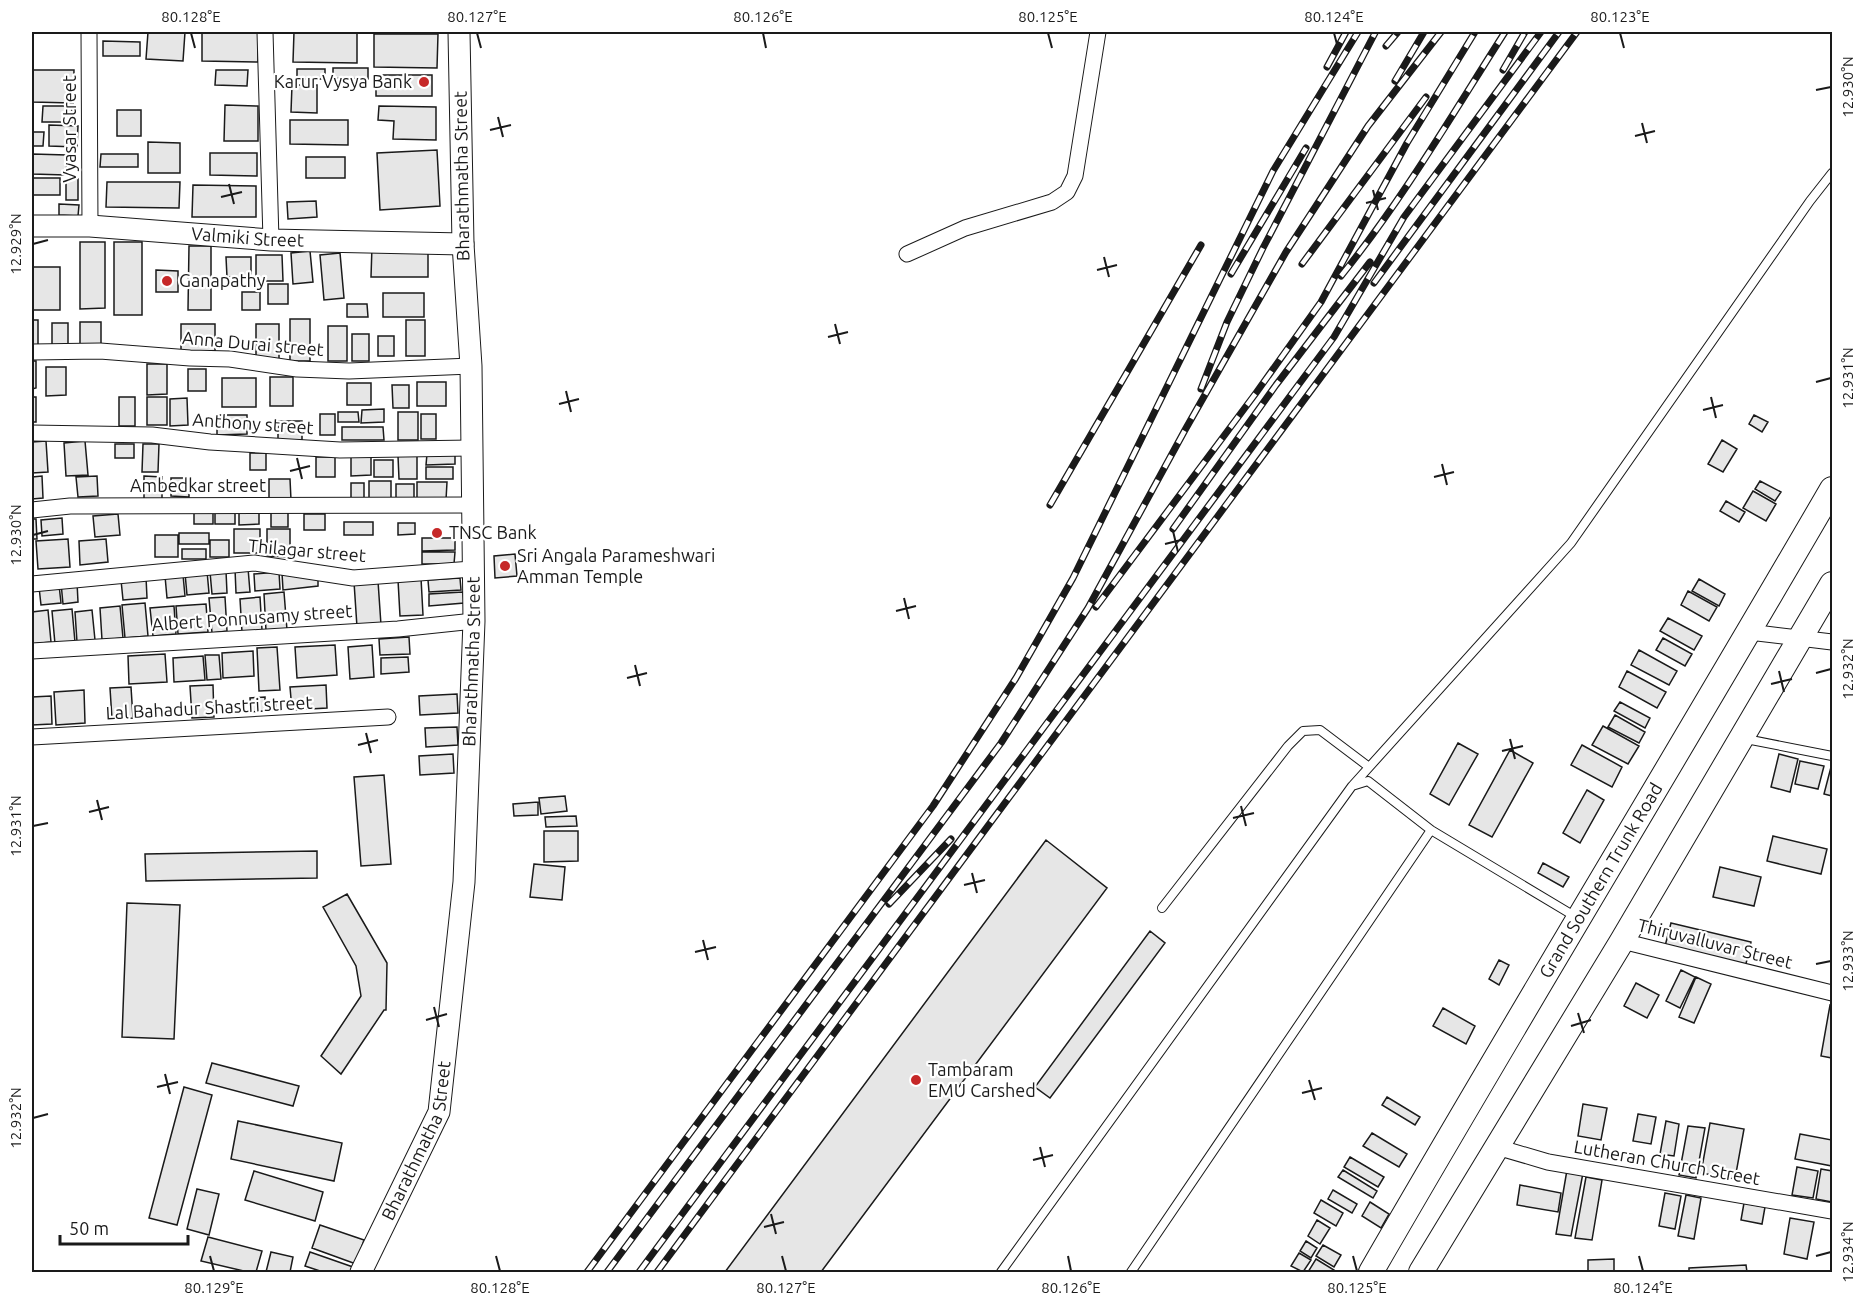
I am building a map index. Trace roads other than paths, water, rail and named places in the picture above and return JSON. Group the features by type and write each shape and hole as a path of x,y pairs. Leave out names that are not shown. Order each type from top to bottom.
{"main road":[{"name":"Grand Southern Trunk Road","path":"1371,1272 1833,489"},
{"path":"1422,1272 1832,587"}],"street":[{"name":"Vyasar Street","path":"89,32 90,226"},
{"path":"265,32 271,240"},
{"name":"Bharathmatha Street","path":"361,1272 439,1112 464,882 474,621 471,366 463,244 459,32"},
{"path":"908,254 965,228 1052,202 1067,192 1076,176 1098,32"},
{"name":"Valmiki Street","path":"32,226 90,226 271,240 463,244"},
{"name":"Anna Durai street","path":"32,352 100,351 230,359 297,369 349,371 471,366"},
{"name":"Anthony street","path":"32,433 152,435 210,442 340,450 471,448"},
{"name":"Ambedkar street","path":"32,510 81,506 472,505"},
{"name":"Thilagar street","path":"32,584 254,563 353,578 472,569"},
{"name":"Albert Ponnusamy street","path":"32,651 398,629 474,621"},
{"path":"1749,632 1833,642"},
{"name":"Lal Bahadur Shastri street","path":"32,737 388,717"},
{"name":"Thiruvalluvar Street","path":"1622,941 1833,993"},
{"name":"Lutheran Church Street","path":"1497,1147 1548,1162 1833,1211"}],"lane":[{"path":"1001,1272 1352,786 1571,543 1810,201 1833,172"},
{"path":"1162,908 1288,746 1303,731 1320,730 1369,767"},
{"path":"1742,738 1833,756"},
{"path":"1352,786 1368,781 1431,830 1579,919"},
{"path":"1131,1272 1431,830"}],"railway":[{"path":"1327,67 1346,32"},
{"path":"587,1272 933,806 1016,678 1073,578 1273,171 1358,32"},
{"path":"1386,46 1398,32"},
{"path":"1395,81 1424,32"},
{"path":"607,1272 1001,743 1088,608 1286,252 1368,126 1441,32"},
{"path":"1096,607 1321,302 1407,143 1475,32"},
{"path":"1341,276 1406,187 1505,32"},
{"path":"1503,70 1525,32"},
{"path":"639,1272 1334,337 1404,217 1541,32"},
{"path":"1374,283 1559,32"},
{"path":"657,1272 1577,32"},
{"path":"1201,389 1227,322 1263,248 1375,33"},
{"path":"1302,264 1426,97"},
{"path":"1231,274 1306,148"},
{"path":"1050,505 1201,245"},
{"path":"1173,529 1276,385 1370,262"},
{"path":"889,904 951,839"}],"place":[{"name":"Karur Vysya Bank","path":"424,82"},
{"name":"Ganapathy","path":"167,281"},
{"name":"TNSC Bank","path":"437,533"},
{"name":"Sri Angala Parameshwari Amman Temple","path":"505,566"},
{"name":"Tambaram EMU Carshed","path":"916,1080"}]}
